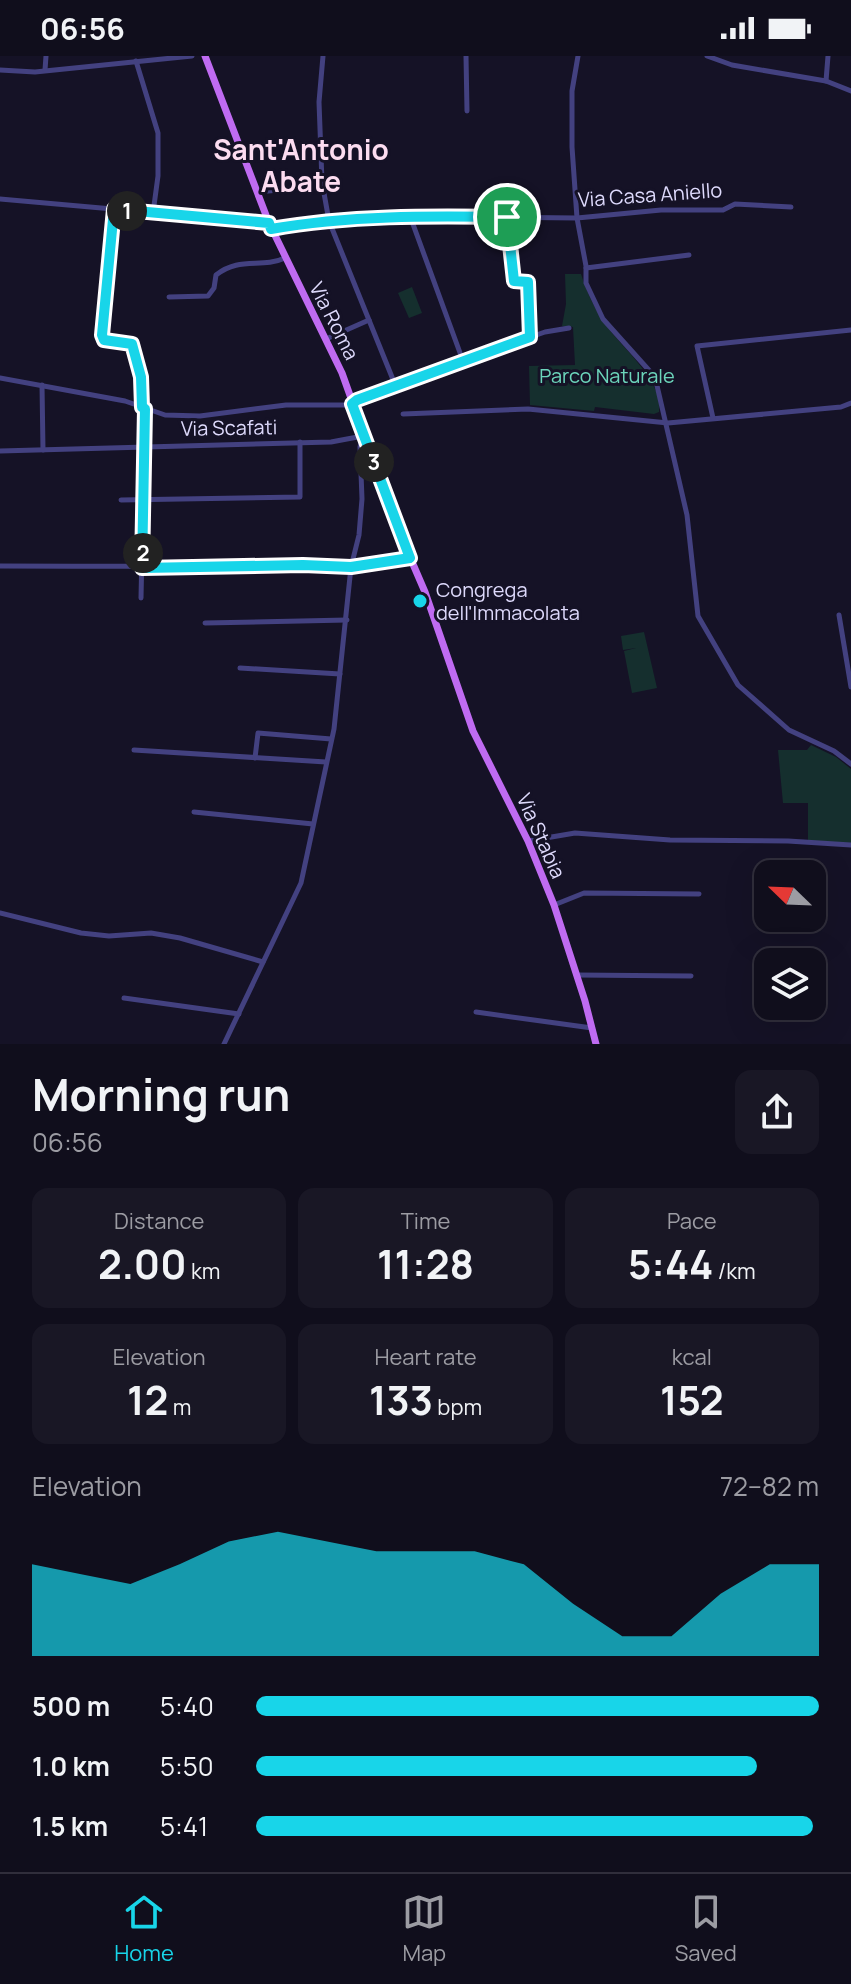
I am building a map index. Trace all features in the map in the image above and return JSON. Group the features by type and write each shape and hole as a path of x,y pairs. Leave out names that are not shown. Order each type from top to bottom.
{"main road":[{"name":"Via Roma","path":"205,56 270,226 342,373 444,647"},
{"name":"Via Stabia","path":"444,647 473,731 528,841 554,905 596,1044"}],"street":[{"path":"45,70 46,56"},
{"path":"0,70 35,72 192,56"},
{"path":"323,56 319,102 323,186 329,221 396,387"},
{"path":"466,56 467,111"},
{"path":"578,56 572,91 577,218 586,283 603,319 655,377 687,515 698,616 738,685 789,730 834,751 851,764"},
{"path":"707,56 732,65 826,81 851,91"},
{"path":"826,81 828,56"},
{"path":"136,61 158,133 158,176 153,213"},
{"path":"257,192 323,186"},
{"name":"Via Casa Aniello","path":"0,199 270,226 410,216 577,218 661,210 723,210 735,204 791,207"},
{"path":"114,209 102,335 104,340 132,344 141,377 145,447 141,598"},
{"path":"410,216 463,361"},
{"path":"507,217 514,281 528,282 530,337"},
{"path":"586,268 689,255"},
{"path":"169,297 208,296 214,288 216,275 229,266 276,262 285,258"},
{"path":"326,339 369,320"},
{"path":"0,378 125,401 165,415 200,416 266,406 352,404 530,337 569,328"},
{"path":"713,418 697,346 851,330"},
{"path":"42,385 43,450"},
{"path":"403,414 528,409 668,423 841,407 851,403"},
{"path":"224,1044 301,883 331,739 351,567 359,535 362,499 360,447 363,436"},
{"name":"Via Scafati","path":"0,451 331,442 363,436"},
{"path":"121,500 300,497 300,442"},
{"path":"0,566 351,567 410,558"},
{"path":"839,615 851,687"},
{"path":"205,623 347,620"},
{"path":"240,668 340,674"},
{"path":"255,758 258,733 331,739"},
{"path":"134,750 326,762"},
{"path":"194,812 313,824"},
{"path":"528,841 575,833 670,840 851,845"},
{"path":"554,905 584,893 699,894"},
{"path":"0,913 81,933 109,936 151,933 180,938 263,962"},
{"path":"577,975 691,976"},
{"path":"124,998 239,1014"},
{"path":"476,1012 592,1028"}],"green space":[{"name":"Parco Naturale","path":"565,274 581,274 603,321 655,388 659,412 595,407 594,411 530,405 529,366 575,365 573,327 562,326 566,304"},
{"path":"412,287 422,313 409,318 398,293"},
{"path":"644,632 657,688 632,693 624,651 636,648 623,650 621,636"},
{"path":"811,745 836,757 851,769 851,843 808,841 808,803 783,803 778,750 807,750"}],"place":[{"name":"Congrega dell'Immacolata","path":"420,601"}],"district":[{"name":"Sant'Antonio Abate","path":"301,166"}],"route":[{"path":"114,209 269,223 271,229 400,216 507,217 514,281 528,282 530,337 352,404 410,558 351,567 142,568 145,409 142,407 141,377 132,344 102,338 114,209"}]}
